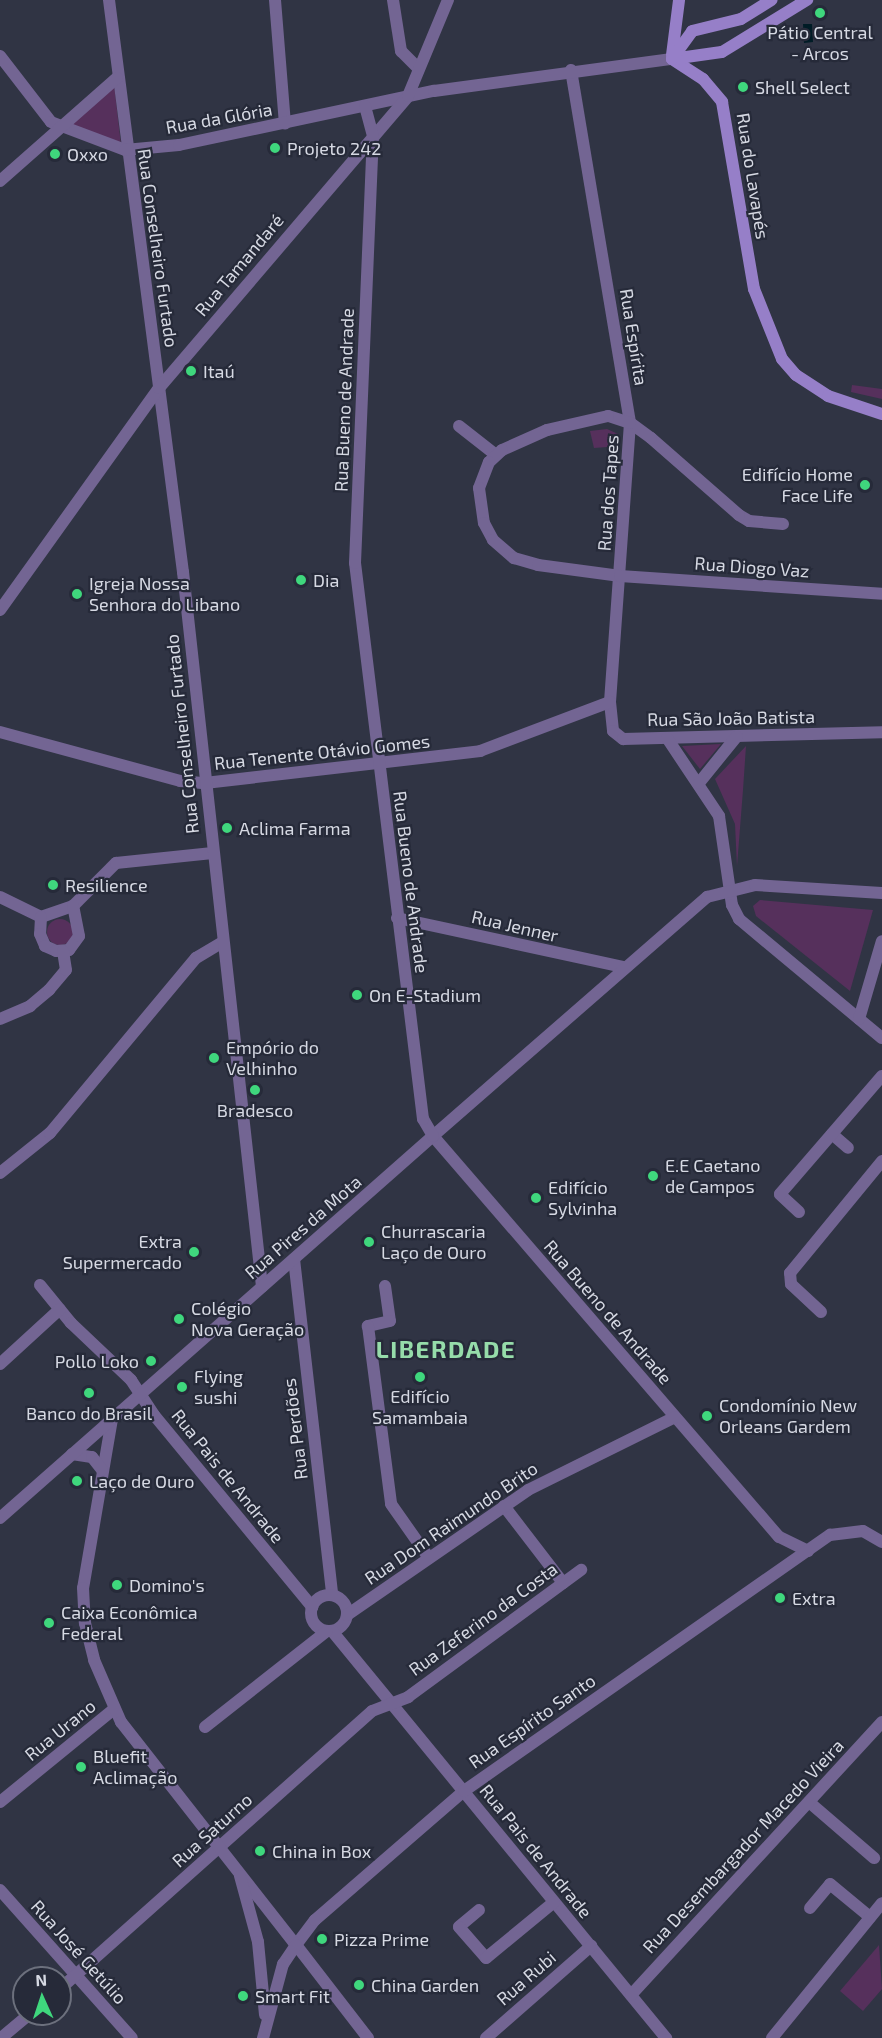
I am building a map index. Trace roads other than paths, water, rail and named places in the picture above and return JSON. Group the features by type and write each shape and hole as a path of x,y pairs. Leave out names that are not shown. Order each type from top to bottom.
{"main road":[{"path":"672,59 679,0"},
{"path":"672,59 692,31 741,19 772,0"},
{"path":"672,59 722,52 807,0"},
{"name":"Rua do Lavapés","path":"672,59 704,79 722,102 754,289 782,359 796,375 828,396 882,414"}],"street":[{"name":"Rua Conselheiro Furtado","path":"109,0 129,176 159,388 262,1287"},
{"path":"275,0 285,124"},
{"path":"393,0 401,51 434,92"},
{"name":"Rua Tamandaré","path":"0,610 159,388 408,96 448,0"},
{"name":"Rua da Glória","path":"0,56 35,105 61,129 126,150 158,147 285,124 408,96"},
{"path":"408,96 571,70 672,59"},
{"name":"Rua Espírita","path":"571,70 630,423"},
{"path":"0,181 117,78"},
{"name":"Rua Bueno de Andrade","path":"365,106 373,136 355,563 377,764 423,1119 433,1136 779,1537 808,1551"},
{"path":"129,176 135,163 158,147"},
{"name":"Rua dos Tapes","path":"608,416 630,423 620,576 538,565 503,551 484,523 480,506 483,473 496,455 547,430 593,417 608,416"},
{"path":"630,423 739,515 748,520 783,524"},
{"path":"459,426 496,455"},
{"path":"610,702 620,576"},
{"name":"Rua Diogo Vaz","path":"620,576 882,594"},
{"name":"Rua Tenente Otávio Gomes","path":"0,732 180,781 205,783 487,750 610,702"},
{"name":"Rua São João Batista","path":"610,702 611,721 617,735 623,739 882,732"},
{"path":"699,783 737,736"},
{"path":"667,738 699,783 722,827 729,890 739,919 882,1038"},
{"path":"0,897 41,917 73,906 116,863 212,853"},
{"name":"Rua Pires da Mota","path":"0,1518 697,904 729,890 764,885 882,893"},
{"path":"41,917 41,940 50,950 63,951 74,946 79,936 73,906"},
{"name":"Rua Jenner","path":"398,918 598,964 624,967"},
{"path":"859,1019 880,962 882,941"},
{"path":"0,1173 50,1133 196,958 223,942"},
{"path":"0,1019 30,1006 49,990 66,970 63,951"},
{"path":"598,964 602,986"},
{"path":"800,1212 780,1194 882,1077"},
{"path":"832,1134 848,1148"},
{"path":"821,1312 790,1284 790,1273 882,1161"},
{"name":"Rua Perdões","path":"294,1259 332,1596"},
{"name":"Rua Pais de Andrade","path":"40,1285 60,1310 141,1393 154,1415 312,1608"},
{"path":"385,1286 390,1321 368,1327 391,1504 429,1558"},
{"path":"0,1364 60,1310"},
{"name":"Rua Dom Raimundo Brito","path":"346,1616 528,1490 675,1417"},
{"path":"112,1419 89,1540 84,1611 94,1660 114,1709 368,2038"},
{"path":"72,1454 92,1457 102,1470"},
{"path":"504,1506 563,1583"},
{"name":"Rua Espírito Santo","path":"264,2036 283,1964 315,1920 464,1791 830,1535 851,1530 882,1542"},
{"name":"Rua Zeferino da Costa","path":"392,1704 406,1697 581,1570"},
{"path":"205,1727 330,1631 344,1623 346,1616 344,1603 332,1596 320,1598 312,1608 314,1621 330,1631"},
{"name":"Rua Pais de Andrade","path":"330,1631 666,2038"},
{"name":"Rua Saturno","path":"72,1979 372,1711 392,1704"},
{"name":"Rua Urano","path":"0,1802 114,1709"},
{"name":"Rua Desembargador Macedo Vieira","path":"631,1995 882,1722"},
{"path":"809,1802 874,1858"},
{"path":"239,1869 261,1959 264,2036"},
{"path":"810,1908 831,1884 870,1917"},
{"name":"Rua José Getúlio","path":"0,1890 132,2038"},
{"path":"478,1910 459,1927 486,1958 554,1902"},
{"path":"771,2038 882,1903"},
{"name":"Rua Rubi","path":"486,2038 591,1946"},
{"path":"1,2038 16,2026"}],"water":[{"path":"803,24 812,24 813,42 804,43"}],"place":[{"name":"Pátio Central - Arcos","path":"820,13"},
{"name":"Shell Select","path":"743,87"},
{"name":"Projeto 242","path":"275,148"},
{"name":"Oxxo","path":"55,154"},
{"name":"Itaú","path":"191,371"},
{"name":"Edifício Home Face Life","path":"865,485"},
{"name":"Dia","path":"301,580"},
{"name":"Igreja Nossa Senhora do Libano","path":"77,594"},
{"name":"Aclima Farma","path":"227,828"},
{"name":"Resilience","path":"53,885"},
{"name":"On E-Stadium","path":"357,995"},
{"name":"Empório do Velhinho","path":"214,1058"},
{"name":"Bradesco","path":"255,1090"},
{"name":"E.E Caetano de Campos","path":"653,1176"},
{"name":"Edifício Sylvinha","path":"536,1198"},
{"name":"Churrascaria Laço de Ouro","path":"369,1242"},
{"name":"Extra Supermercado","path":"194,1252"},
{"name":"Colégio Nova Geração","path":"179,1319"},
{"name":"Pollo Loko","path":"151,1361"},
{"name":"Edifício Samambaia","path":"420,1377"},
{"name":"Flying sushi","path":"182,1387"},
{"name":"Banco do Brasil","path":"89,1393"},
{"name":"Condomínio New Orleans Gardem","path":"707,1416"},
{"name":"Laço de Ouro","path":"77,1481"},
{"name":"Domino's","path":"117,1585"},
{"name":"Extra","path":"780,1598"},
{"name":"Caixa Econômica Federal","path":"49,1623"},
{"name":"Bluefit Aclimação","path":"81,1767"},
{"name":"China in Box","path":"260,1851"},
{"name":"Pizza Prime","path":"322,1939"},
{"name":"China Garden","path":"359,1985"},
{"name":"Smart Fit","path":"243,1996"}],"district":[{"name":"LIBERDADE","path":"446,1349"}]}
